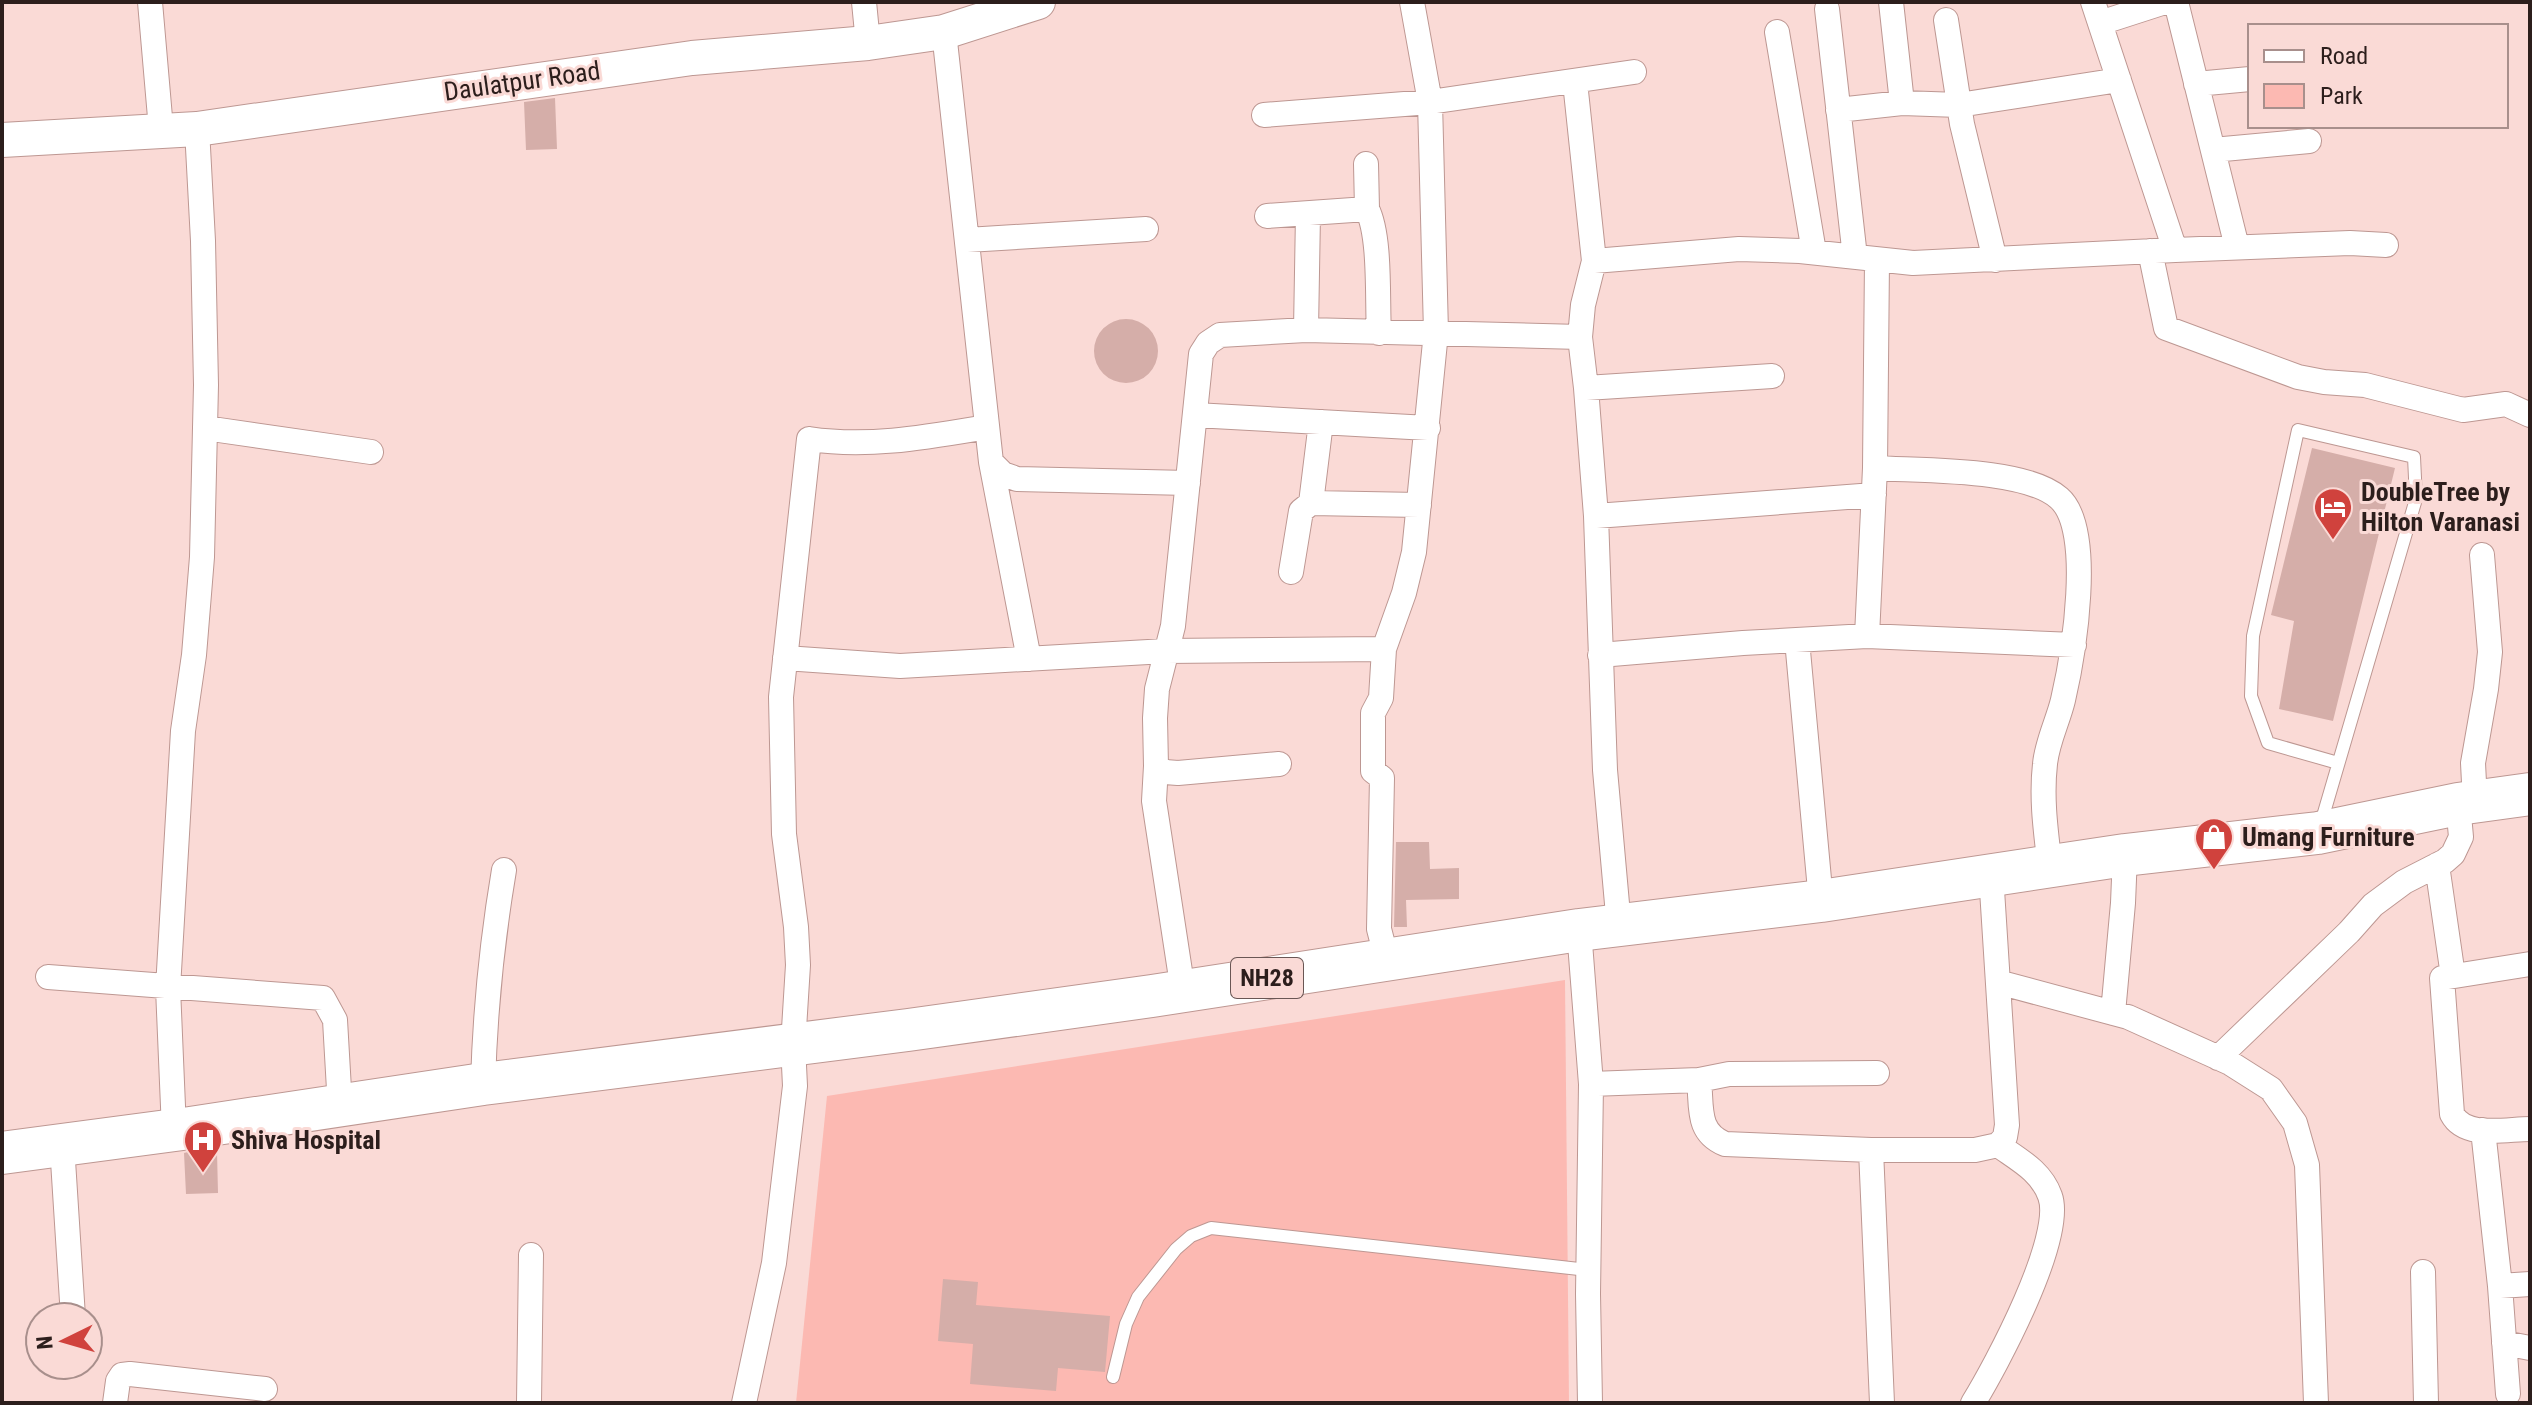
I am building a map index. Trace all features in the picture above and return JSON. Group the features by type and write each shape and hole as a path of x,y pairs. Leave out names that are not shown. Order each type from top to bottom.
{"highway":[{"name":"NH28","path":"2,1153 340,1107 483,1084 1183,991 1599,928 1821,901 2125,855 2318,833 2466,803 2530,794"}],"street":[{"path":"150,2 161,129"},
{"path":"864,2 868,43"},
{"name":"Daulatpur Road","path":"2,140 197,129 692,58 868,43 944,32 1038,2"},
{"path":"1387,960 1379,929 1382,778 1373,771 1373,713 1381,698 1384,649 1404,593 1414,552 1436,332 1430,102 1412,2"},
{"path":"1891,2 1902,103"},
{"path":"2165,2 2096,13 2175,250"},
{"path":"2176,2 2237,247"},
{"path":"1827,9 1838,110 1866,259 1875,468 1867,636"},
{"path":"1946,20 1971,166 1995,260"},
{"path":"944,32 991,462 1029,659"},
{"path":"1777,32 1814,252"},
{"path":"1264,115 1430,102 1634,72"},
{"path":"2196,84 2248,79"},
{"path":"1838,110 1902,103 1959,105 2119,80"},
{"path":"1575,82 1594,261 1583,305 1580,337 1596,516 1605,770 1591,1084 1588,1270 1590,1403"},
{"path":"174,1130 168,988 183,731 194,655 202,557 205,428 203,241 197,129"},
{"path":"2213,150 2309,141"},
{"path":"1366,164 1367,209 1373,228 1379,333"},
{"path":"1267,216 1367,209"},
{"path":"1306,330 1308,214"},
{"path":"967,240 1146,229"},
{"path":"1594,261 1739,249 1814,252 1913,263 2237,247 2350,243 2386,245"},
{"path":"2150,251 2166,328 2298,377 2365,385 2463,410 2506,404 2530,415"},
{"path":"1183,991 1154,801 1157,689 1173,626 1201,354 1208,343 1220,335 1306,330 1580,337"},
{"path":"1586,388 1772,376"},
{"path":"1195,415 1428,428"},
{"path":"1311,503 1321,422"},
{"path":"744,1403 774,1263 795,1086 793,1045 798,965 784,834 781,697 809,439 845,444 883,442 987,427"},
{"path":"205,428 371,452"},
{"path":"991,462 1003,474 1017,479 1188,483"},
{"path":"1875,468 1993,475 2040,487 2061,500 2079,539 2074,645 2063,702 2045,759 2042,790 2050,867"},
{"path":"1596,516 1874,495"},
{"path":"1291,572 1301,511 1311,503 1419,505"},
{"path":"2218,1058 2373,905 2404,882 2453,854 2461,837 2490,652 2482,555"},
{"path":"1600,655 1867,636 2074,645"},
{"path":"1797,640 1821,901"},
{"path":"785,658 900,666 1166,651 1384,649"},
{"path":"1156,766 1165,772 1178,773 1279,764"},
{"path":"2113,1013 2125,855"},
{"path":"2437,865 2453,976"},
{"path":"483,1084 489,964 504,870"},
{"path":"1699,1080 1704,1127 1711,1138 1725,1144 1871,1150 1975,1150 1998,1145 2005,1137 2007,1125 1991,874"},
{"path":"2530,964 2442,978 2452,1114 2457,1123 2483,1130 2530,1129"},
{"path":"48,977 323,998 335,1020 340,1107"},
{"path":"1998,982 2128,1017 2218,1058 2271,1089 2295,1123 2307,1165 2316,1403"},
{"path":"1591,1084 1699,1080 1729,1074 1877,1073"},
{"path":"2483,1130 2508,1394"},
{"path":"62,1145 72,1301"},
{"path":"1973,1403 1994,1369 2024,1308 2052,1222 2052,1200 2040,1175 1998,1145"},
{"path":"1871,1150 1882,1403"},
{"path":"529,1403 531,1255"},
{"path":"2423,1272 2426,1403"},
{"path":"2500,1286 2530,1284"},
{"path":"2504,1343 2530,1348"},
{"path":"115,1403 118,1381 122,1375 130,1374 220,1394 265,1389"}],"lane":[{"path":"2318,833 2416,499 2414,457 2298,430 2253,636 2251,696 2268,743 2338,763"},
{"path":"1113,1377 1126,1324 1138,1297 1176,1249 1191,1236 1211,1228 1588,1270"}],"green space":[{"path":"1565,980 1569,1403 796,1403 827,1096"}],"building":[{"path":"555,98 557,149 526,150 524,102"},
{"path":"1126,319 1144,325 1152,333 1158,351 1152,369 1144,377 1126,383 1108,377 1100,369 1094,351 1100,333 1108,325"},
{"name":"DoubleTree by Hilton Varanasi","path":"2312,448 2395,468 2333,721 2279,709 2294,621 2271,615"},
{"path":"1396,842 1429,842 1430,869 1459,868 1459,899 1406,900 1407,927 1394,927"},
{"path":"217,1152 218,1193 186,1194 184,1153"},
{"path":"943,1279 978,1282 976,1305 1110,1316 1105,1372 1058,1368 1056,1391 970,1384 973,1344 938,1341"}],"place":[{"name":"DoubleTree by Hilton Varanasi","path":"2333,541"},
{"name":"Umang Furniture","path":"2214,871"},
{"name":"Shiva Hospital","path":"203,1174"}]}
